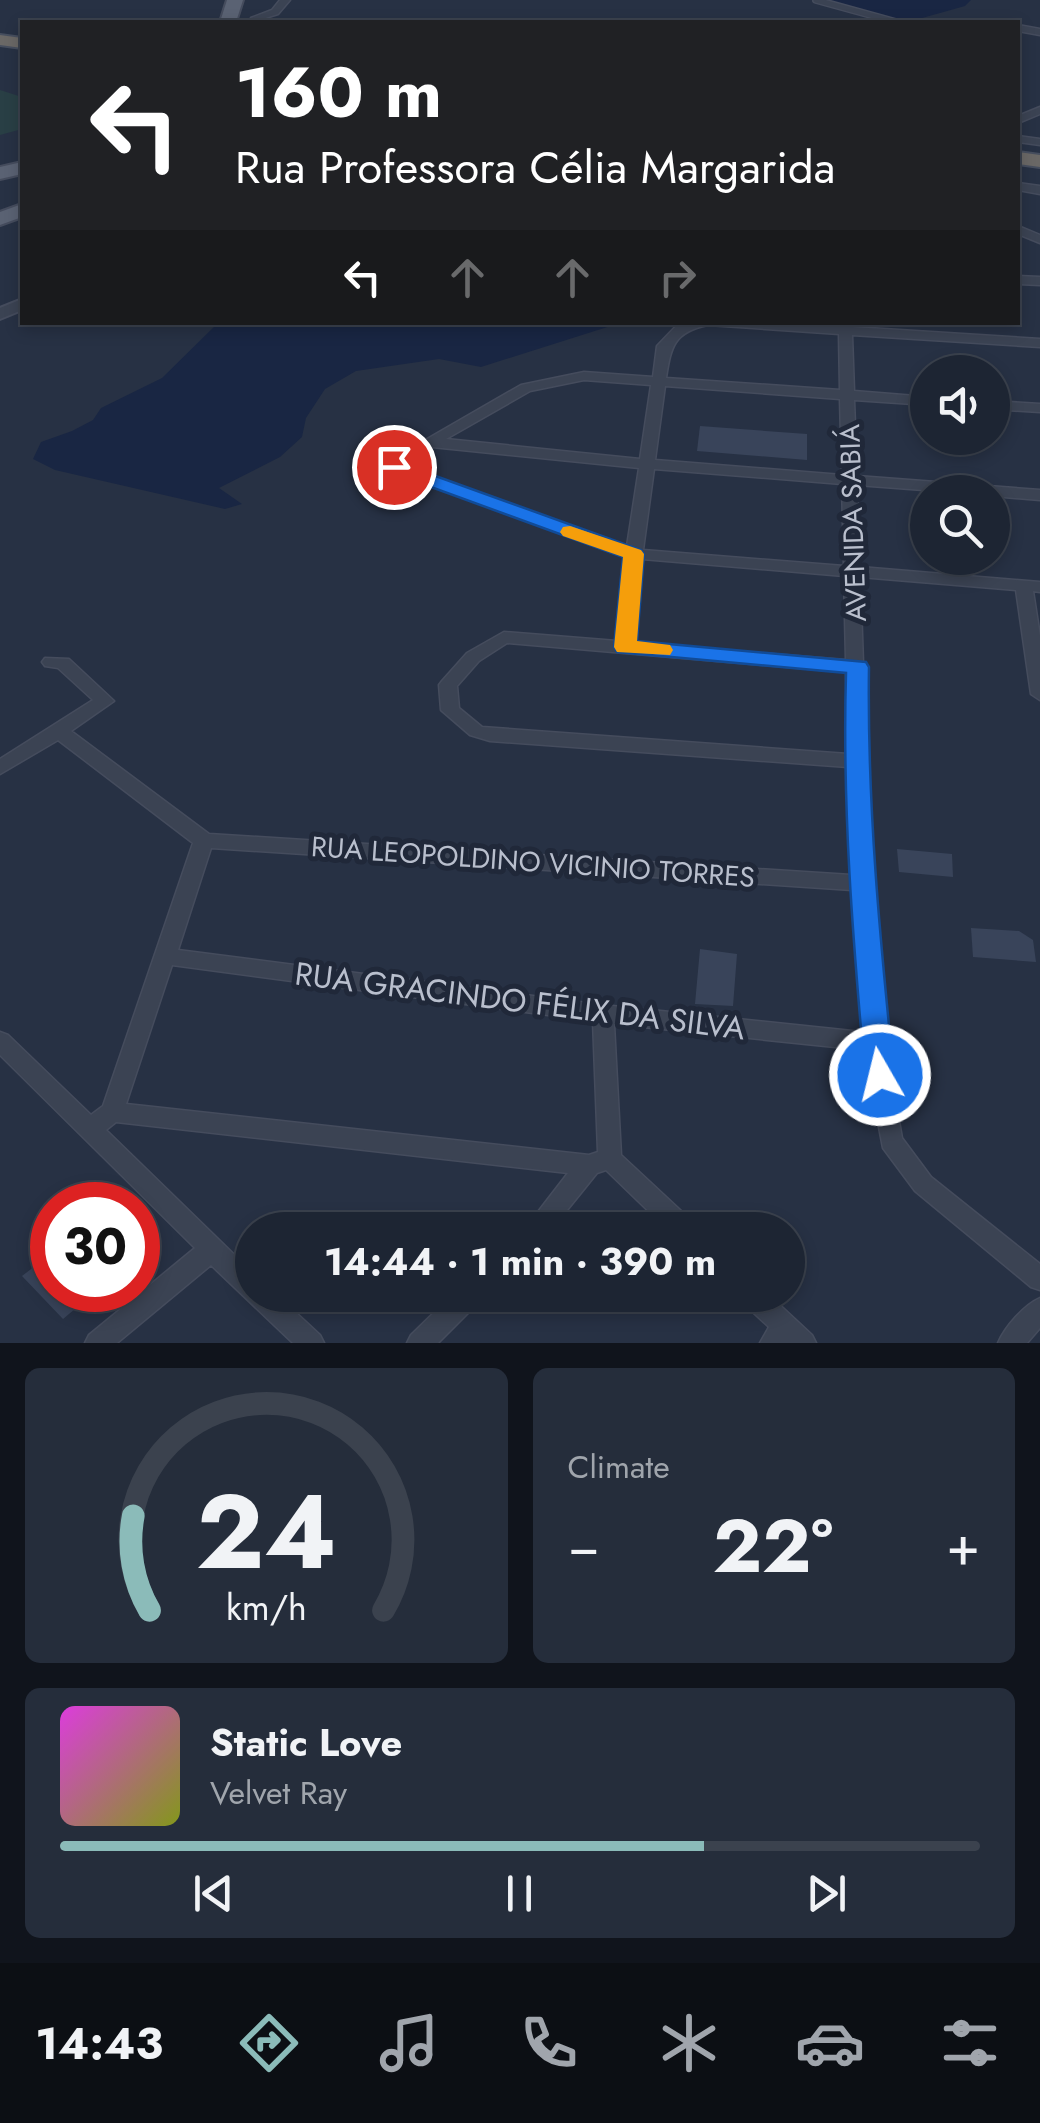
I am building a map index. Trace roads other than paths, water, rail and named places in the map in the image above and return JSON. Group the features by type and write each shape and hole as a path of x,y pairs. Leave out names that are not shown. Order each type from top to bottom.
{"street":[{"path":"255,20 262,0"},
{"path":"255,20 276,12 285,0"},
{"path":"625,647 634,554 662,382 664,346 685,325"},
{"path":"812,325 1040,343"},
{"name":"AVENIDA SABIÁ","path":"845,326 858,667 856,761 861,883 874,1042 891,1140 923,1184 1040,1280"},
{"path":"910,400 584,376 552,380 483,410 396,462 394,467 634,554 1032,587 1040,694"},
{"path":"1010,406 1040,408"},
{"path":"431,442 1040,496"},
{"path":"856,761 490,735 476,730 450,710 448,685 493,641 530,637 858,667"},
{"path":"0,768 104,701 63,663 50,662"},
{"path":"60,732 204,841 112,1112 92,1128"},
{"name":"RUA LEOPOLDINO VICINIO TORRES","path":"204,841 861,883"},
{"name":"RUA GRACINDO FÉLIX DA SILVA","path":"166,956 603,1014 874,1042"},
{"path":"553,1212 600,1162 603,1014"},
{"path":"0,1041 235,1272"},
{"path":"112,1112 600,1162 662,1212"},
{"path":"98,1343 211,1250"},
{"path":"1011,1343 1040,1310"},
{"path":"278,1312 311,1343"},
{"path":"420,1343 452,1312"},
{"path":"766,1312 786,1337"}],"lane":[{"path":"816,0 889,20"}],"water":[{"path":"823,0 971,0 965,6 915,20 900,20"},
{"path":"216,325 614,325 481,367 439,359 356,371 325,389 306,418 302,437 280,457 219,488 242,504 225,509 55,470 33,459 41,442 93,420 101,408 162,378"}]}
